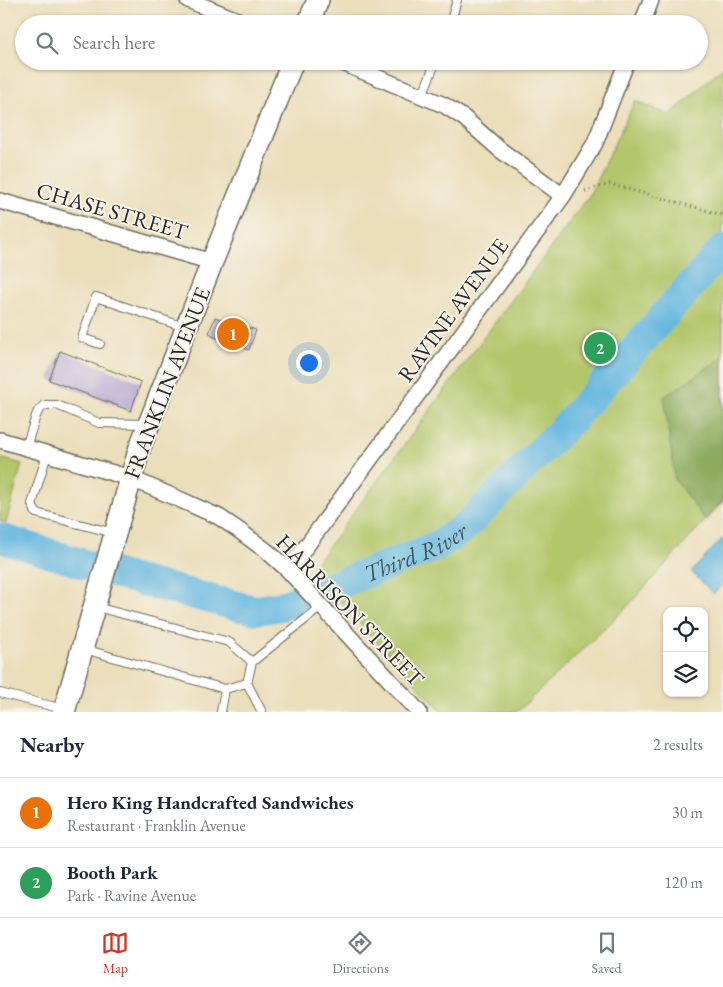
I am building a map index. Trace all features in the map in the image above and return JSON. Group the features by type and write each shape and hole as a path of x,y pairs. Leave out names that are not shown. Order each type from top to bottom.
{"main road":[{"path":"312,15 318,0"},
{"name":"FRANKLIN AVENUE","path":"65,711 112,539 148,424 289,70"}],"street":[{"path":"188,0 225,15"},
{"path":"645,15 651,0"},
{"path":"360,70 444,105 464,118 499,149 563,196"},
{"name":"RAVINE AVENUE","path":"290,573 302,552 563,196 595,143 623,70"},
{"name":"CHASE STREET","path":"0,201 212,262"},
{"name":"HARRISON STREET","path":"0,440 130,478 219,518 253,540 290,573 325,609 419,712"}],"lane":[{"path":"453,15 457,0"},
{"path":"422,96 432,70"},
{"path":"100,344 82,338 96,297 186,328"},
{"path":"26,447 37,413 44,405 57,405 99,423 148,424"},
{"path":"47,454 32,504 36,513 112,539"},
{"path":"96,599 229,642 252,662"},
{"path":"262,710 247,683 252,662 325,609"},
{"path":"82,649 225,689 247,683"},
{"path":"221,712 225,689"},
{"path":"0,693 65,711"}],"path":[{"path":"563,196 610,184 723,215"}],"green space":[{"path":"723,67 723,501 624,610 517,712 442,712 311,570 589,196 635,101 670,115"},
{"path":"723,357 723,501 705,520 675,480 664,397"},
{"path":"0,458 22,464 6,523 0,521"}],"water":[{"path":"723,538 723,584 714,594 691,572"}],"building":[{"path":"215,317 256,330 249,350 212,336 209,333"},
{"path":"60,351 141,382 131,411 49,380"}],"waterway":[{"name":"Third River","path":"0,538 137,580 257,610 282,606 434,547 465,527 568,424 723,249"}],"place":[{"name":"Hero King Handcrafted Sandwiches","path":"233,334"},
{"name":"Booth Park","path":"600,348"}]}
